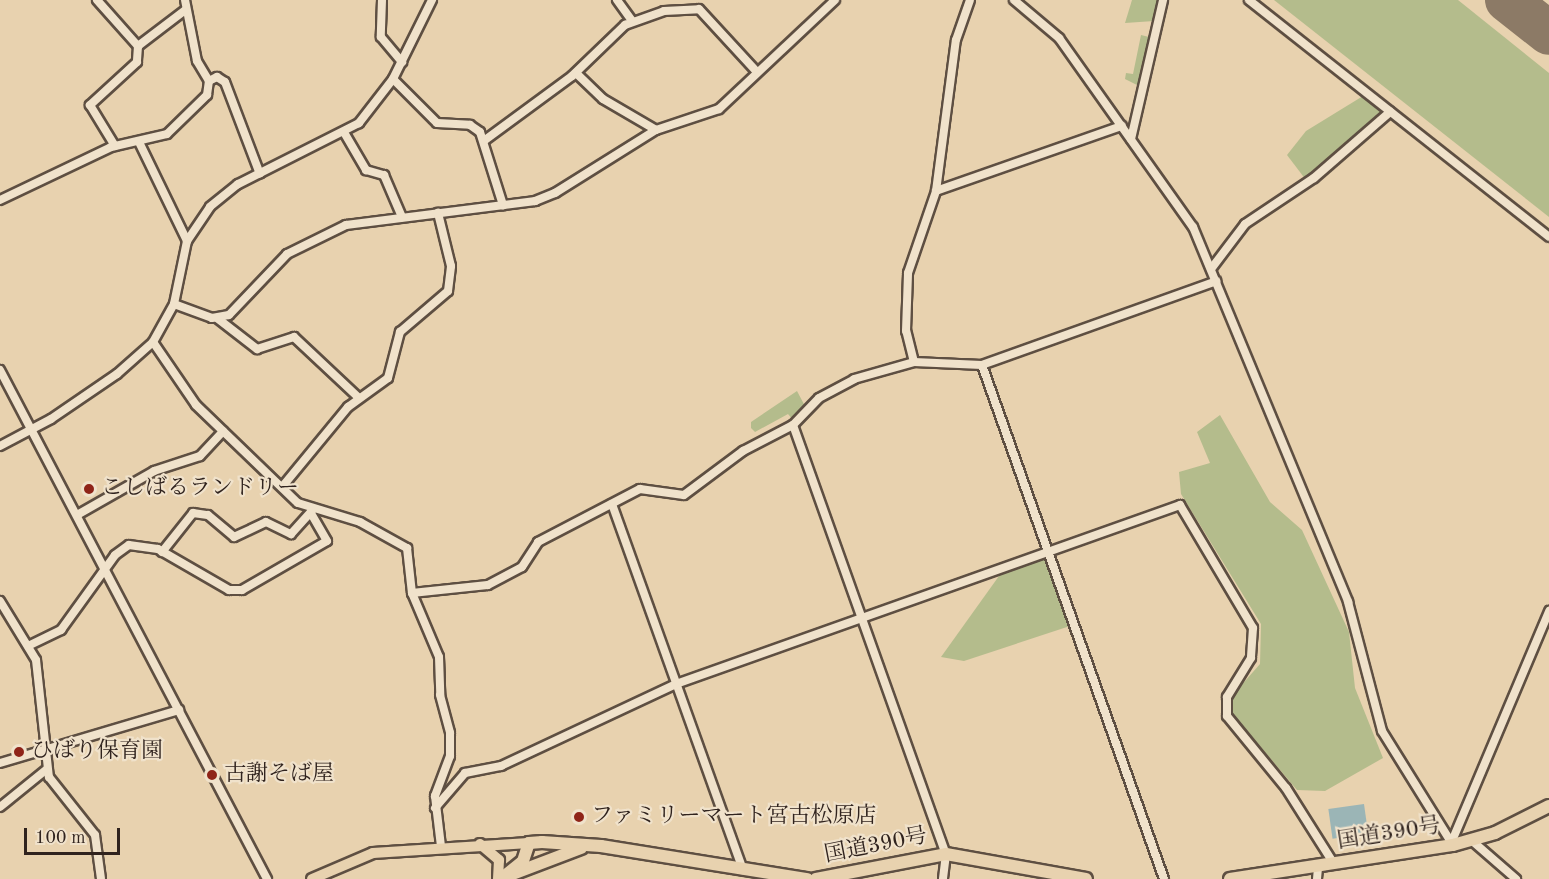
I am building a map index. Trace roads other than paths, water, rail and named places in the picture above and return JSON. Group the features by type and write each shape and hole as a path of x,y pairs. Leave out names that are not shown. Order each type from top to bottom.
{"highway":[{"name":"国道390号","path":"1230,879 1318,873 1334,864 1453,845 1549,806"},
{"name":"国道390号","path":"529,843 590,845 807,879"},
{"path":"502,878 523,861 529,843"},
{"path":"502,878 590,845"},
{"name":"国道390号","path":"816,879 914,856 946,854 1086,879"}],"main road":[{"path":"312,879 373,853 441,846 529,843"},
{"path":"480,844 499,860 502,878"}],"street":[{"path":"97,0 138,46 137,62 90,105 115,146"},
{"path":"0,200 115,146 167,134 207,95 209,81 197,61 184,10 185,0"},
{"path":"382,0 381,37 402,62"},
{"path":"0,446 84,399 153,342 174,304 187,241 210,207 260,174 345,134 368,115 393,79 432,0"},
{"path":"617,0 632,21"},
{"path":"217,318 235,310 303,243 346,225 503,205 555,193 656,130 709,114 835,0"},
{"path":"914,362 906,331 908,273 936,190 956,40 970,0"},
{"path":"1014,0 1059,38 1193,227 1348,602 1382,731 1453,845"},
{"path":"1131,139 1163,0"},
{"path":"1249,0 1549,237"},
{"path":"485,140 576,73 632,21 699,9 757,72"},
{"path":"138,46 184,10"},
{"path":"576,73 603,99 656,130"},
{"path":"209,81 222,77 225,82 260,174"},
{"path":"393,79 437,123 470,125 485,140 503,205"},
{"path":"1211,269 1245,224 1314,178 1390,112"},
{"path":"936,190 1122,126"},
{"path":"345,134 366,170 384,175 402,217"},
{"path":"139,142 187,241"},
{"path":"282,487 359,398 388,378 400,332 448,291 451,266 438,213"},
{"path":"412,592 488,585 522,567 538,542 640,489 684,495 743,451 793,425 838,387 914,362 982,365 1216,281"},
{"path":"174,304 217,318 257,350 294,338 359,398"},
{"path":"28,646 61,630 105,568 129,545 162,552 229,590 256,587 327,541 311,512 196,405 153,342"},
{"path":"982,365 1164,879"},
{"path":"0,370 33,429 267,879"},
{"path":"793,425 946,854 943,879"},
{"path":"77,515 154,471 200,456 223,431"},
{"path":"612,504 743,870"},
{"path":"435,808 465,773 501,766 676,684 1047,551 1183,507 1254,634 1248,668 1227,697 1227,716 1286,788 1334,864"},
{"path":"162,552 193,513 208,515 234,537 266,522 291,534 311,512"},
{"path":"311,512 340,514 400,542 410,555 412,592 438,651 440,695 450,733 435,808 441,846"},
{"path":"0,601 28,646 39,671 46,770 56,791 95,835 101,879"},
{"path":"1453,845 1452,833 1549,611"},
{"path":"0,763 179,710"},
{"path":"0,807 46,770"},
{"path":"1470,839 1516,879"}],"water":[{"path":"1364,804 1368,834 1333,839 1328,809"}],"place":[{"name":"こしばるランドリー","path":"89,489"},
{"name":"ひばり保育園","path":"19,752"},
{"name":"古謝そば屋","path":"212,775"},
{"name":"ファミリーマート宮古松原店","path":"579,817"}]}
